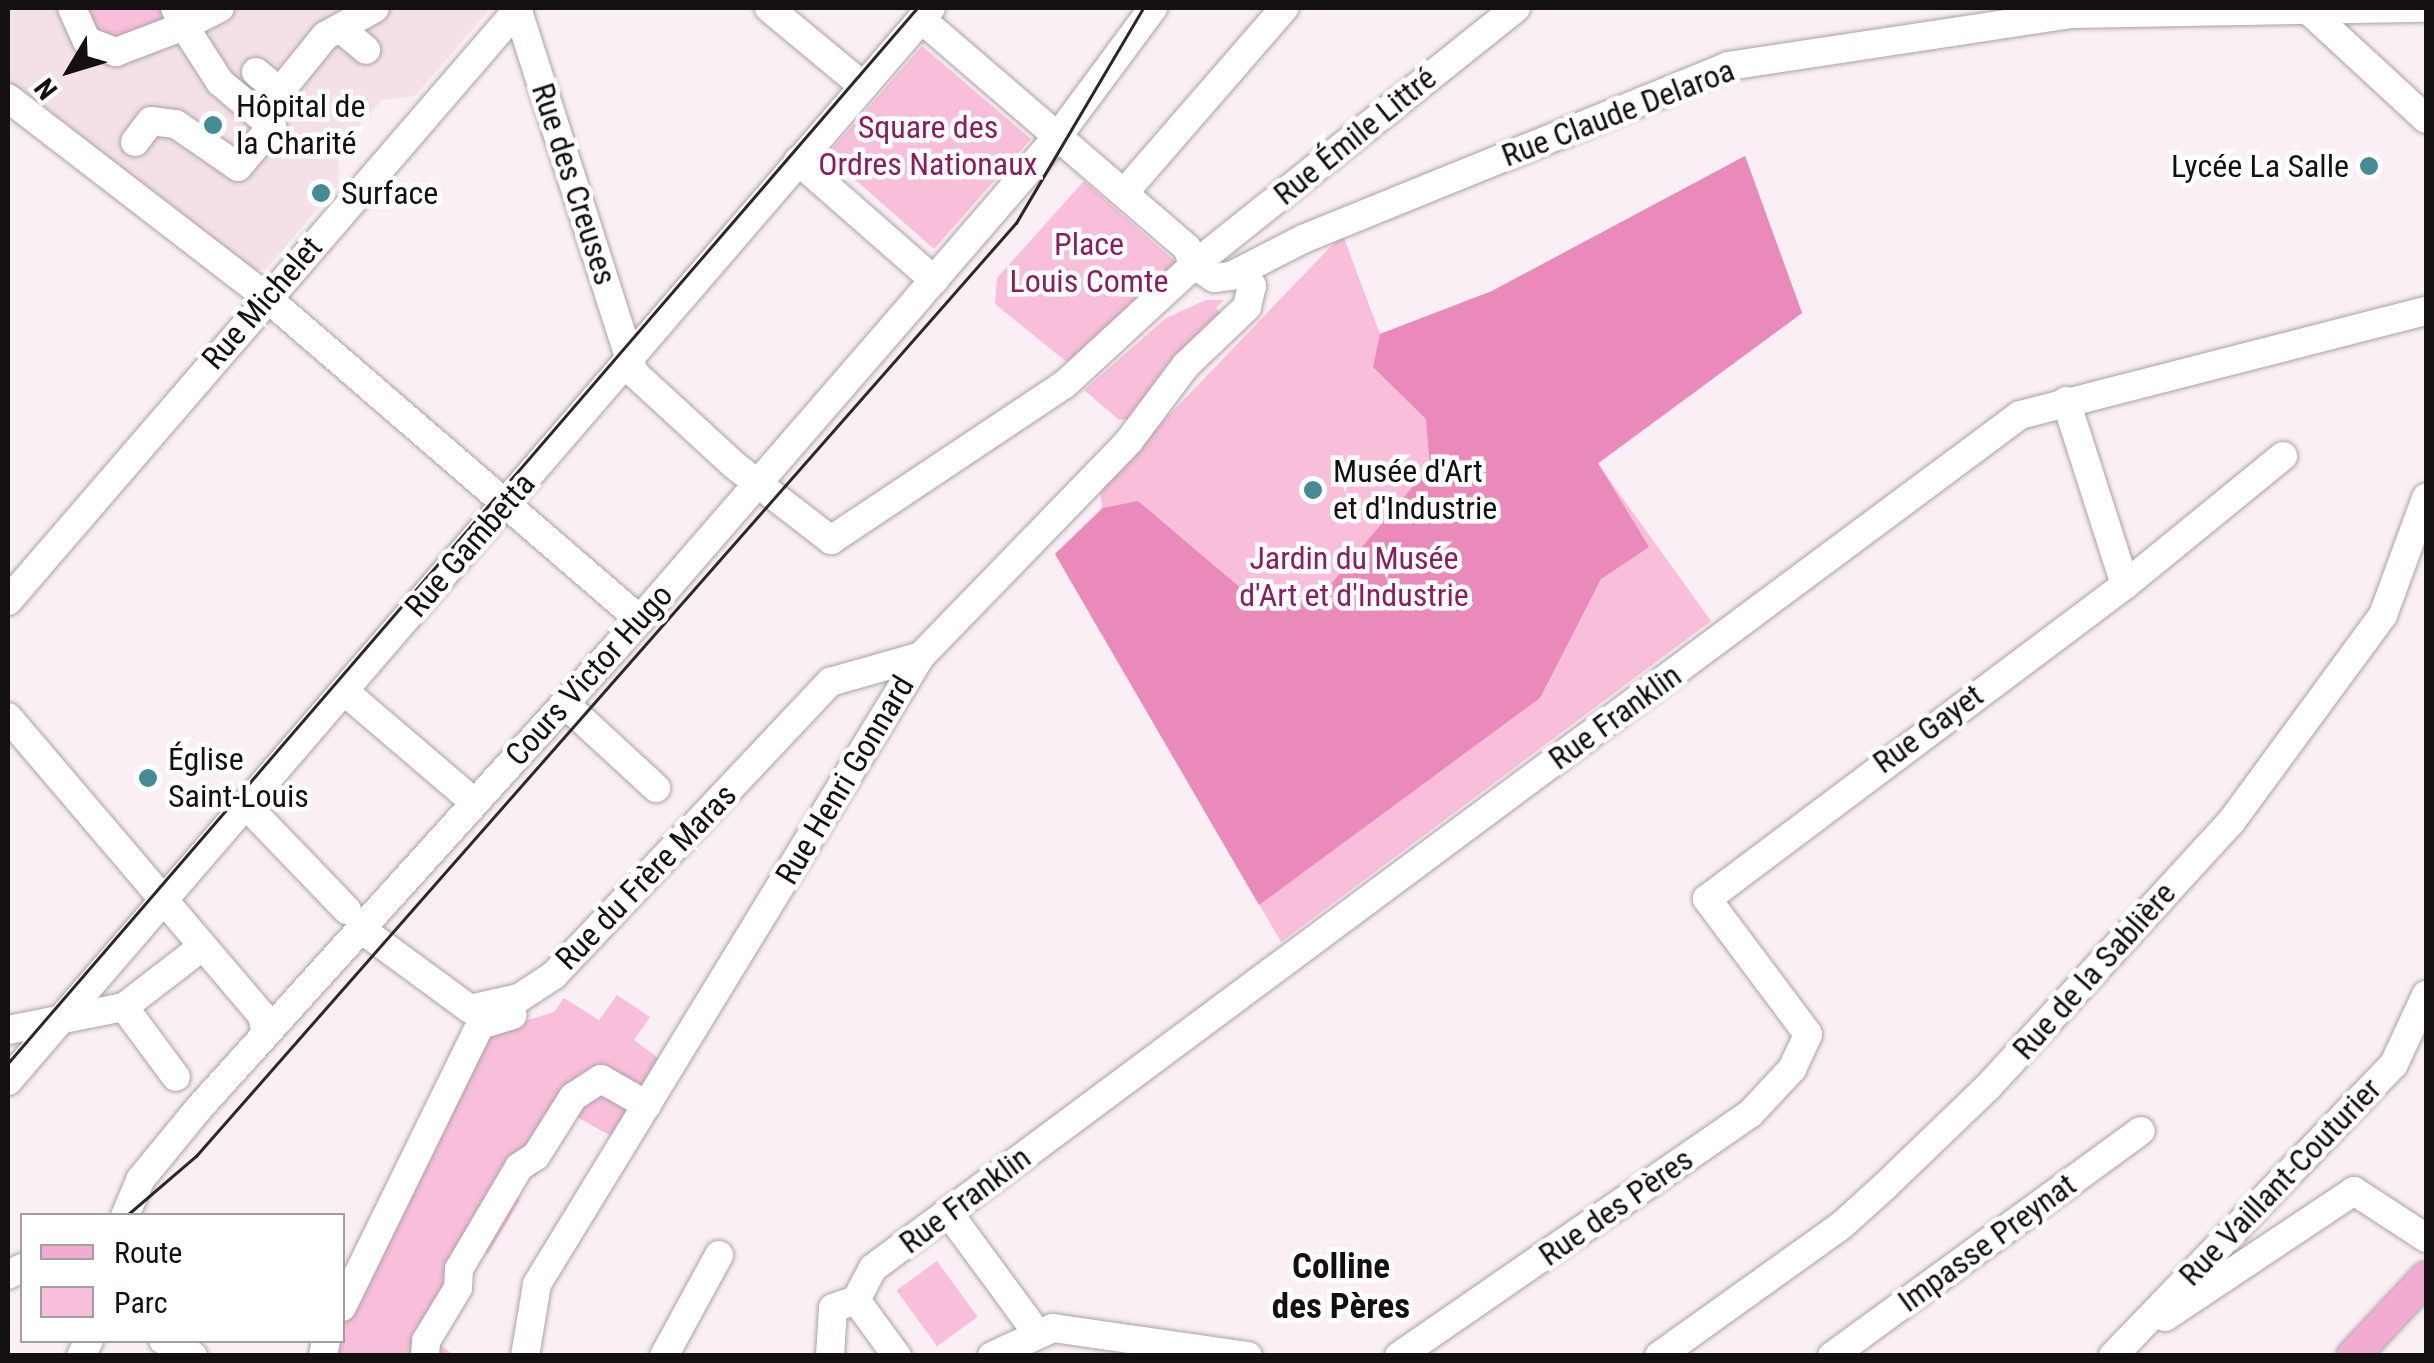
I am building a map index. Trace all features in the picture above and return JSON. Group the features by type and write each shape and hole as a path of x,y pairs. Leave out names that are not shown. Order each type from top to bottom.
{"main road":[{"path":"2353,1356 2426,1278"}],"street":[{"path":"72,8 87,40 116,52 180,17 220,8"},
{"path":"260,116 340,28 374,8"},
{"name":"Rue Michelet","path":"8,601 266,296 518,8"},
{"name":"Rue des Creuses","path":"518,8 628,360"},
{"path":"769,8 863,86"},
{"name":"Cours Victor Hugo","path":"126,1213 140,1180 266,1034 354,919 475,803 640,620 1058,136 1153,8"},
{"path":"1124,193 1284,8"},
{"name":"Rue Émile Littré","path":"1194,265 1516,8"},
{"name":"Rue Claude Delaroa","path":"1242,271 1302,239 1728,66 2071,14 2426,8"},
{"path":"2307,9 2426,118"},
{"path":"926,13 1188,250 1194,265 1214,278 1242,271"},
{"name":"Rue Gambetta","path":"8,1081 926,13"},
{"path":"135,142 150,121 176,124 238,167 272,126 220,82 180,17"},
{"path":"340,28 366,50"},
{"path":"256,72 280,92"},
{"path":"8,98 266,296 640,620"},
{"path":"798,161 934,280"},
{"path":"628,360 648,389 820,536 846,535 1065,384 1194,265"},
{"name":"Rue Henri Gonnard","path":"525,1356 537,1284 921,656 1129,441 1186,365 1246,307 1252,286 1242,271"},
{"name":"Rue Franklin","path":"856,1300 873,1268 2020,415 2426,311"},
{"path":"2066,402 2125,585"},
{"name":"Rue Gayet","path":"1808,1034 1707,899 2125,585 2283,456"},
{"name":"Rue de la Sablière","path":"1658,1356 1842,1225 1885,1186 1988,1087 2231,822 2383,615 2426,498"},
{"name":"Rue du Frère Maras","path":"245,804 354,919 470,1009 519,998 554,975 830,682 921,656"},
{"path":"344,691 475,803"},
{"path":"565,704 656,788"},
{"path":"8,717 262,1015 266,1034"},
{"path":"8,1030 63,1016 124,1007 202,946"},
{"path":"345,1301 480,1024 547,995 554,975"},
{"name":"Rue Vaillant-Couturier","path":"2116,1356 2394,1064 2426,995"},
{"path":"124,1007 176,1077"},
{"name":"Rue des Pères","path":"1399,1356 1750,1114 1792,1069 1808,1034"},
{"path":"424,1356 426,1340 458,1288 459,1269 520,1167 536,1156 573,1097 601,1078 647,1105"},
{"name":"Impasse Preynat","path":"1832,1356 2141,1131"},
{"path":"2116,1356 2354,1191 2426,1238"},
{"path":"948,1212 1036,1332"},
{"path":"664,1356 718,1255"},
{"path":"830,1356 833,1308 856,1300 897,1356"},
{"path":"992,1356 1036,1332 1052,1328 1248,1356"},
{"path":"169,1343 193,1356"}],"shaded area":[{"name":"Hôpital de la Charité","path":"8,8 488,11 415,96 382,100 338,150 339,184 266,269 253,270 8,82"}],"green space":[{"path":"79,8 167,8 173,21 104,43"},
{"name":"Square des Ordres Nationaux","path":"922,46 1031,139 934,249 843,169 832,149"},
{"name":"Jardin du Musée d'Art et d'Industrie","path":"1745,156 1802,313 1598,464 1711,621 1281,942 1055,554 1102,508 1100,487 1337,240 1344,238 1380,334 1492,291"},
{"name":"Jardin du Musée d'Art et d'Industrie","path":"1745,156 1802,313 1598,463 1649,547 1601,579 1540,698 1259,905 1055,554 1103,508 1138,501 1263,607 1321,596 1430,466 1426,419 1373,367 1380,334 1492,291"},
{"name":"Place Louis Comte","path":"1084,181 1177,263 1068,363 995,304 997,278"},
{"path":"1206,300 1224,300 1216,308 1223,316 1166,366 1129,419 1119,420 1084,390 1166,318"},
{"path":"617,995 650,1017 634,1040 661,1060 615,1138 573,1115 535,1177 526,1171 512,1194 520,1200 488,1254 478,1249 465,1273 473,1278 434,1341 454,1355 332,1355 333,1343 345,1343 345,1318 488,1032 554,1012 564,998 599,1020"},
{"path":"937,1261 978,1317 937,1346 897,1290"}],"tram line":[{"path":"8,1063 917,8"},
{"path":"130,1213 196,1156 1016,223 1143,8"}],"place":[{"name":"Hôpital de la Charité","path":"213,125"},
{"name":"Lycée La Salle","path":"2369,166"},
{"name":"Surface","path":"321,193"},
{"name":"Musée d'Art et d'Industrie","path":"1313,490"},
{"name":"Église Saint-Louis","path":"148,778"}],"district":[{"name":"Colline des Pères","path":"1341,1287"}]}
